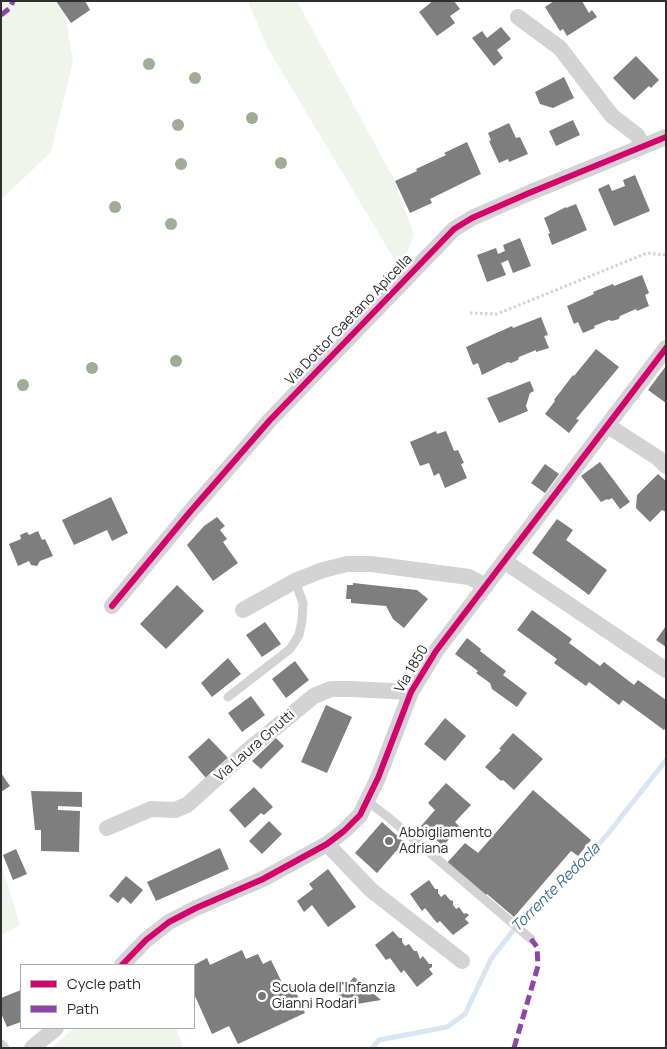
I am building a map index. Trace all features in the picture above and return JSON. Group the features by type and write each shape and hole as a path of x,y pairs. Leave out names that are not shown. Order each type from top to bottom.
{"street":[{"path":"518,17 560,48 612,116 637,135 643,146"},
{"name":"Via Dottor Gaetano Apicella","path":"112,606 270,420 454,229 497,207 666,137"},
{"name":"Via 1850","path":"123,964 146,940 169,922 263,879 327,844 360,815 378,778 411,692 436,651 666,348"},
{"path":"608,426 658,458 666,466"},
{"path":"504,560 666,670"},
{"path":"243,610 294,581 347,564 371,564 469,577 486,586"},
{"name":"Via Laura Gnutti","path":"107,828 151,809 175,810 187,805 247,751 314,696 331,689 350,688 411,692"},
{"path":"327,844 372,890 462,962"},
{"path":"32,1048 55,1029"}],"lane":[{"path":"228,697 290,649 299,635 303,603 294,581"},
{"path":"366,801 388,817 531,939"},
{"path":"1,1044 5,1048"}],"path":[{"path":"470,313 497,314 647,254 666,255"}],"shaded area":[{"path":"1,1 63,1 73,61 51,152 1,200"},
{"path":"248,1 297,1 393,177 414,235 400,269 267,47"},
{"path":"1,863 20,925 1,936"},
{"path":"73,1029 176,1029 184,1048 51,1048"}],"building":[{"path":"56,1 85,1 90,10 71,23"},
{"path":"433,1 454,1 460,9 450,16 455,23 437,36 419,12"},
{"path":"554,1 582,1 589,13 592,10 597,17 567,36 563,29 560,31 545,7"},
{"path":"501,27 511,39 497,50 503,58 494,66 472,38 482,31 487,38"},
{"path":"636,56 659,80 651,88 649,86 634,100 613,78"},
{"path":"564,77 574,98 553,108 540,104 535,92"},
{"path":"573,120 580,135 556,146 549,131"},
{"path":"509,123 516,138 520,137 528,154 509,162 508,159 499,163 489,141 491,140 488,133"},
{"path":"467,142 481,174 430,199 432,203 410,213 395,181 417,171 416,169 446,155 444,153"},
{"path":"635,175 650,211 614,226 598,189 609,184 612,191 625,186 623,180"},
{"path":"576,204 587,230 552,245 544,218"},
{"path":"520,238 531,266 513,273 508,260 501,263 506,275 487,282 477,255 496,248 498,254 505,251 503,245"},
{"path":"642,275 649,293 645,295 649,306 637,311 636,309 620,316 619,319 609,320 594,326 595,328 583,333 578,322 574,324 567,306 594,294 593,292"},
{"path":"541,317 548,335 544,336 549,348 536,352 536,350 519,357 518,360 511,363 508,362 482,375 478,363 473,365 466,347 512,326 513,328"},
{"path":"596,349 619,367 576,419 579,420 569,433 545,414 573,375"},
{"path":"666,366 666,403 648,390"},
{"path":"530,381 534,391 530,393 526,406 528,411 499,423 487,398"},
{"path":"436,431 437,434 446,431 454,451 458,450 464,463 461,464 467,478 445,488 439,473 434,476 429,463 420,466 410,442"},
{"path":"600,462 630,502 620,509 612,498 601,502 581,476"},
{"path":"545,464 559,474 545,493 531,483"},
{"path":"658,474 666,481 666,512 662,510 650,522 636,508 637,495"},
{"path":"111,497 128,533 112,541 107,530 74,545 62,520"},
{"path":"217,517 225,526 220,530 227,539 223,542 238,563 213,581 187,545 204,526"},
{"path":"557,519 573,530 566,540 607,570 589,595 532,553"},
{"path":"38,531 42,540 45,539 53,556 40,561 37,566 31,565 29,561 18,566 9,544 21,539 20,535 27,532 29,535"},
{"path":"353,583 417,590 428,599 404,628 393,619 386,606 351,603 351,599 346,599 347,585 353,585"},
{"path":"177,585 204,611 166,649 140,624"},
{"path":"532,610 572,639 569,643 600,666 604,662 634,685 638,680 666,700 666,727 664,730 623,700 619,705 589,682 586,686 554,663 557,659 517,630"},
{"path":"265,622 281,644 262,657 246,635"},
{"path":"666,626 666,647 656,640"},
{"path":"467,638 481,649 480,651 506,671 503,675 527,693 517,707 492,689 490,683 476,673 478,671 455,654"},
{"path":"228,658 241,674 212,697 201,683"},
{"path":"295,661 309,680 286,698 272,679"},
{"path":"251,696 265,715 242,732 228,713"},
{"path":"326,705 352,717 327,773 301,762"},
{"path":"445,718 466,736 445,761 424,744"},
{"path":"513,733 543,759 514,790 485,767 501,750 499,749"},
{"path":"209,738 228,758 206,778 188,757"},
{"path":"276,738 284,746 261,769 252,761"},
{"path":"1,773 10,786 1,792"},
{"path":"446,783 471,805 455,822 460,827 443,846 421,826 435,810 428,803"},
{"path":"254,787 273,807 264,815 261,813 245,828 229,810"},
{"path":"533,790 591,840 578,856 571,851 514,917 487,894 485,896 447,863 465,843 478,853"},
{"path":"31,791 82,792 82,807 58,806 58,810 80,811 79,852 41,851 41,830 35,830"},
{"path":"269,821 282,834 262,854 249,841"},
{"path":"382,822 404,842 377,873 355,853"},
{"path":"220,848 229,869 156,901 147,882"},
{"path":"16,849 27,874 13,880 3,855"},
{"path":"328,869 356,907 328,927 312,905 304,912 297,901 313,889 309,884"},
{"path":"126,876 143,890 131,904 123,897 118,903 109,896"},
{"path":"429,880 435,889 438,889 441,897 445,894 453,901 456,909 459,907 464,914 469,915 465,919 469,923 453,935 440,921 437,923 425,908 422,911 410,894"},
{"path":"393,931 399,938 402,938 405,946 409,944 414,951 417,951 420,959 423,956 429,964 432,964 432,967 429,969 433,974 417,987 404,970 401,973 390,958 386,960 375,945"},
{"path":"242,950 246,959 258,954 263,964 271,960 287,993 295,990 305,1013 238,1044 229,1026 212,1034 195,996 195,964 207,958 210,965"},
{"path":"354,977 381,1000 351,1005 338,994"},
{"path":"20,990 20,1022 7,1027 1,1013 1,998"}],"waterway":[{"name":"Torrente Redocla","path":"372,1048 379,1040 447,1027 465,1014 491,959 522,919 542,907 607,835 666,760"}],"marked path":[{"path":"1,15 10,8 13,1"},
{"path":"514,1048 538,966 537,947 531,939"}],"cycle path":[{"path":"112,606 189,513 270,420 454,229 472,218 529,193 666,137"},
{"path":"123,964 146,940 169,922 263,879 327,844 360,815 378,778 411,692 436,651 666,348"}],"place":[{"name":"Abbigliamento Adriana","path":"389,841"},
{"name":"Scuola dell'Infanzia Gianni Rodari","path":"262,996"}]}
